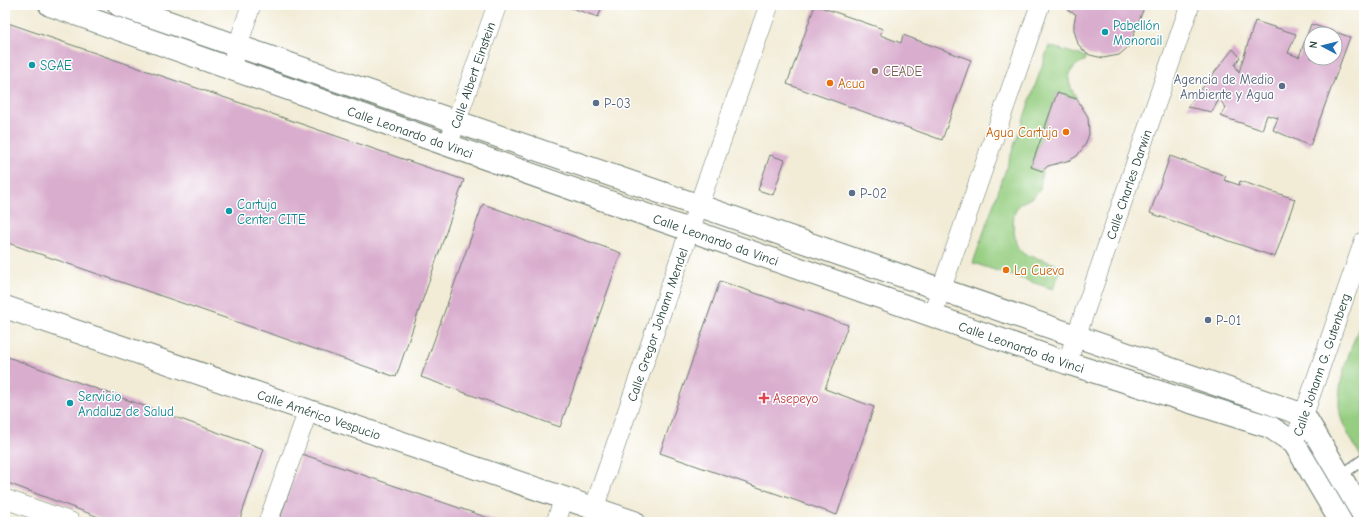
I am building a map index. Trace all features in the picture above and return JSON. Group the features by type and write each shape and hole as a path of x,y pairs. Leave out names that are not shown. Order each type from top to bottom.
{"street":[{"name":"Calle Leonardo da Vinci","path":"50,5 1067,363 1270,427 1294,443 1341,522"},
{"name":"Calle Leonardo da Vinci","path":"119,5 1304,415"},
{"path":"230,68 251,5"},
{"name":"Calle Albert Einstein","path":"448,145 496,5"},
{"name":"Calle Gregor Johann Mendel","path":"594,508 769,5"},
{"path":"932,316 1040,5"},
{"name":"Calle Charles Darwin","path":"1067,363 1190,5"},
{"name":"Calle Johann G. Gutenberg","path":"1294,443 1364,242"},
{"name":"Calle Américo Vespucio","path":"5,307 594,508 623,520"},
{"path":"268,522 308,410"},
{"path":"1304,415 1364,516"},
{"path":"556,522 564,498"},
{"path":"5,499 70,522"}],"lane":[{"path":"1340,476 1364,459"}],"green space":[{"path":"1049,46 1086,57 1085,61 1078,64 1072,70 1069,77 1070,85 1077,99 1057,93 1031,167 1042,171 1040,190 1033,197 1021,203 1017,207 1013,224 1016,244 1024,254 1062,266 1053,289 973,263"},
{"path":"1364,314 1364,462 1342,421 1339,408 1339,395 1341,381 1349,353"}],"building":[{"path":"563,5 603,5 598,17"},
{"path":"815,5 883,29 880,35 901,43 903,35 971,60 942,140 787,84"},
{"path":"985,5 998,5 997,9"},
{"name":"Pabellón Monorail","path":"1070,5 1145,5 1130,44 1119,55 1103,58 1090,55 1078,44 1074,30 1076,14 1068,11"},
{"path":"1255,21 1296,34 1288,53 1299,57 1303,46 1303,66 1339,66 1310,146 1273,130 1278,118 1267,115 1262,130 1220,116 1226,108 1219,99 1212,112 1187,107 1233,49 1240,57 1235,65 1239,72"},
{"name":"Cartuja Center CITE","path":"5,22 464,180 396,377 5,242"},
{"path":"1343,35 1350,37 1343,56"},
{"name":"Agua Cartuja","path":"1057,93 1077,99 1088,117 1089,134 1085,145 1077,156 1070,160 1048,166 1042,171 1031,167"},
{"path":"770,155 785,160 773,195 758,190"},
{"path":"1170,156 1226,176 1224,180 1239,185 1240,181 1295,199 1275,257 1150,213"},
{"path":"483,204 621,253 560,427 421,377"},
{"name":"Asepeyo","path":"720,281 848,325 825,389 874,407 837,515 660,453"},
{"name":"Servicio Andaluz de Salud","path":"5,356 264,449 239,522 112,522 5,482"},
{"path":"302,454 500,522 279,522"}],"place":[{"name":"Pabellón Monorail","path":"1105,32"},
{"name":"SGAE","path":"32,65"},
{"name":"CEADE","path":"875,71"},
{"name":"Acua","path":"830,83"},
{"name":"Agencia de Medio Ambiente y Agua","path":"1282,86"},
{"name":"P-03","path":"596,103"},
{"name":"Agua Cartuja","path":"1066,132"},
{"name":"P-02","path":"852,193"},
{"name":"Cartuja Center CITE","path":"229,211"},
{"name":"La Cueva","path":"1006,270"},
{"name":"P-01","path":"1208,320"},
{"name":"Asepeyo","path":"764,398"},
{"name":"Servicio Andaluz de Salud","path":"70,403"}]}
